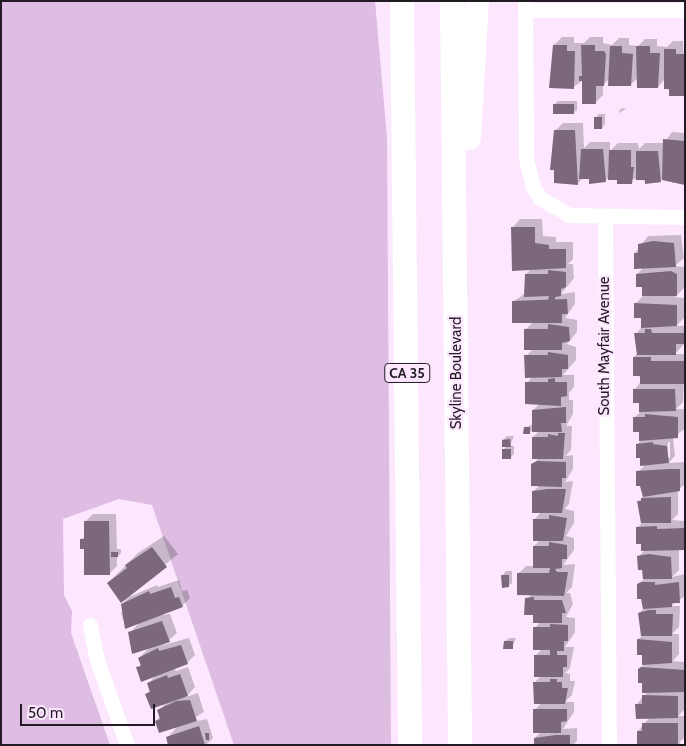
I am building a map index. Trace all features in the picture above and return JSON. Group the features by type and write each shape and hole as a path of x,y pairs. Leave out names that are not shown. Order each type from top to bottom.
{"main road":[{"name":"CA 35","path":"402,1 410,745"},
{"name":"Skyline Boulevard","path":"452,1 460,745"},
{"path":"456,247 472,107 477,1"}],"street":[{"path":"685,10 525,6 526,158 532,185 540,198 554,209 569,216 685,218"},
{"name":"South Mayfair Avenue","path":"604,218 608,745"},
{"path":"90,625 96,657 127,745"}],"shaded area":[{"path":"1,1 375,1 387,138 391,745 234,745 152,505 119,499 63,519 64,595 72,611 71,633 110,745 1,745"}],"building":[{"path":"553,45 567,45 567,51 575,51 574,89 549,88"},
{"path":"581,45 595,45 595,51 604,51 606,54 604,86 596,86 596,104 582,104 582,81 579,81 579,76 582,76"},
{"path":"610,46 622,46 622,53 633,54 631,86 608,86"},
{"path":"636,46 650,46 650,53 660,53 658,88 637,88"},
{"path":"664,49 676,49 676,54 685,54 685,96 669,96 669,89 664,89"},
{"path":"553,104 574,104 574,114 553,114"},
{"path":"594,117 602,117 602,129 594,129"},
{"path":"554,130 575,130 578,185 554,183 554,170 550,170"},
{"path":"663,139 685,141 685,185 662,180"},
{"path":"581,149 603,149 606,182 589,184 589,179 579,179"},
{"path":"609,150 631,150 631,167 634,167 632,184 617,184 617,180 608,180"},
{"path":"636,151 658,151 661,182 645,184 645,180 636,180"},
{"path":"511,227 535,227 535,243 549,245 549,249 566,249 566,268 512,271"},
{"path":"653,241 674,243 676,267 634,269 634,253 638,253 638,244"},
{"path":"548,270 566,272 566,287 561,289 561,296 555,297 555,300 548,300 549,296 524,297 525,274 548,274"},
{"path":"671,271 677,274 677,296 642,296 642,287 636,287 636,274"},
{"path":"567,299 568,314 562,314 562,323 512,323 512,301"},
{"path":"634,303 677,305 677,326 641,328 641,318 634,318"},
{"path":"548,324 569,327 570,341 562,343 562,350 524,350 524,329 548,329"},
{"path":"645,329 651,329 652,333 684,333 685,344 676,344 676,355 637,355 634,333 645,333"},
{"path":"548,352 568,355 568,369 562,369 562,377 525,378 524,355 548,355"},
{"path":"633,357 651,357 651,361 685,361 685,384 640,384 640,376 633,376"},
{"path":"555,378 555,382 567,382 567,396 561,397 561,406 525,404 525,382 548,382 548,379"},
{"path":"633,389 675,389 676,411 639,412 639,403 633,403"},
{"path":"566,407 566,423 561,423 562,432 532,432 532,410"},
{"path":"645,414 678,417 678,438 639,441 639,432 633,432 633,417 645,417"},
{"path":"524,427 530,427 530,434 523,434"},
{"path":"558,433 565,433 563,459 532,459 532,437 548,437 548,434 558,436"},
{"path":"510,439 511,447 502,447 502,440"},
{"path":"653,442 653,444 667,446 669,463 640,466 640,458 636,458 636,444"},
{"path":"502,449 511,449 511,459 502,459"},
{"path":"537,461 566,462 566,478 562,478 562,487 531,486 531,464"},
{"path":"680,469 680,491 643,497 640,486 636,486 636,471"},
{"path":"566,489 562,513 532,513 532,491"},
{"path":"671,497 671,523 641,523 637,501 641,501 641,498"},
{"path":"549,515 567,518 563,541 533,541 533,519 549,519"},
{"path":"84,521 109,521 110,575 84,575 84,549 80,549 80,539 84,539"},
{"path":"657,526 657,529 685,528 685,550 641,551 641,544 636,544 636,527"},
{"path":"549,542 567,545 567,559 562,559 562,568 555,569 557,572 568,572 564,596 517,595 517,573 549,573 550,568 533,568 533,546 549,546"},
{"path":"152,547 167,567 121,603 107,583 127,568 125,565"},
{"path":"111,552 118,552 118,557 111,557"},
{"path":"649,554 671,557 672,579 643,579 642,570 638,570 637,556"},
{"path":"501,575 509,575 509,587 502,588"},
{"path":"641,582 655,582 655,585 679,582 680,603 672,603 672,607 643,609 641,599 637,599 637,584"},
{"path":"171,587 175,598 179,597 183,607 125,629 121,604 149,591 150,594"},
{"path":"534,597 534,600 562,600 566,613 562,613 562,623 533,623 533,615 524,615 525,598"},
{"path":"656,610 656,614 673,614 672,636 641,636 638,613"},
{"path":"162,621 170,642 132,654 128,632"},
{"path":"550,624 568,625 568,641 564,641 564,651 557,651 557,655 567,655 567,667 563,667 563,677 534,677 534,655 550,655 550,650 533,650 533,627 550,627"},
{"path":"637,639 672,642 672,663 642,665 642,655 637,655"},
{"path":"504,641 513,641 513,649 503,649"},
{"path":"181,645 188,664 141,682 136,667 141,666 138,658 158,648 159,651"},
{"path":"641,667 685,670 685,692 642,693 642,683 638,683 638,669"},
{"path":"180,674 188,696 151,709 145,694 150,692 147,683 167,675 168,678"},
{"path":"550,679 557,679 557,682 562,682 562,688 568,688 565,704 534,704 533,682 550,682"},
{"path":"642,695 678,696 678,718 636,719 635,704 642,704"},
{"path":"190,700 197,721 159,733 155,721 160,719 157,710 176,701"},
{"path":"533,709 567,709 567,721 561,722 561,733 533,733"},
{"path":"642,723 678,723 678,745 637,745 637,731 642,731"},
{"path":"199,726 205,745 168,745 166,737"},
{"path":"205,733 209,733 209,740 206,740"},
{"path":"570,735 570,745 534,745 534,738"}]}
